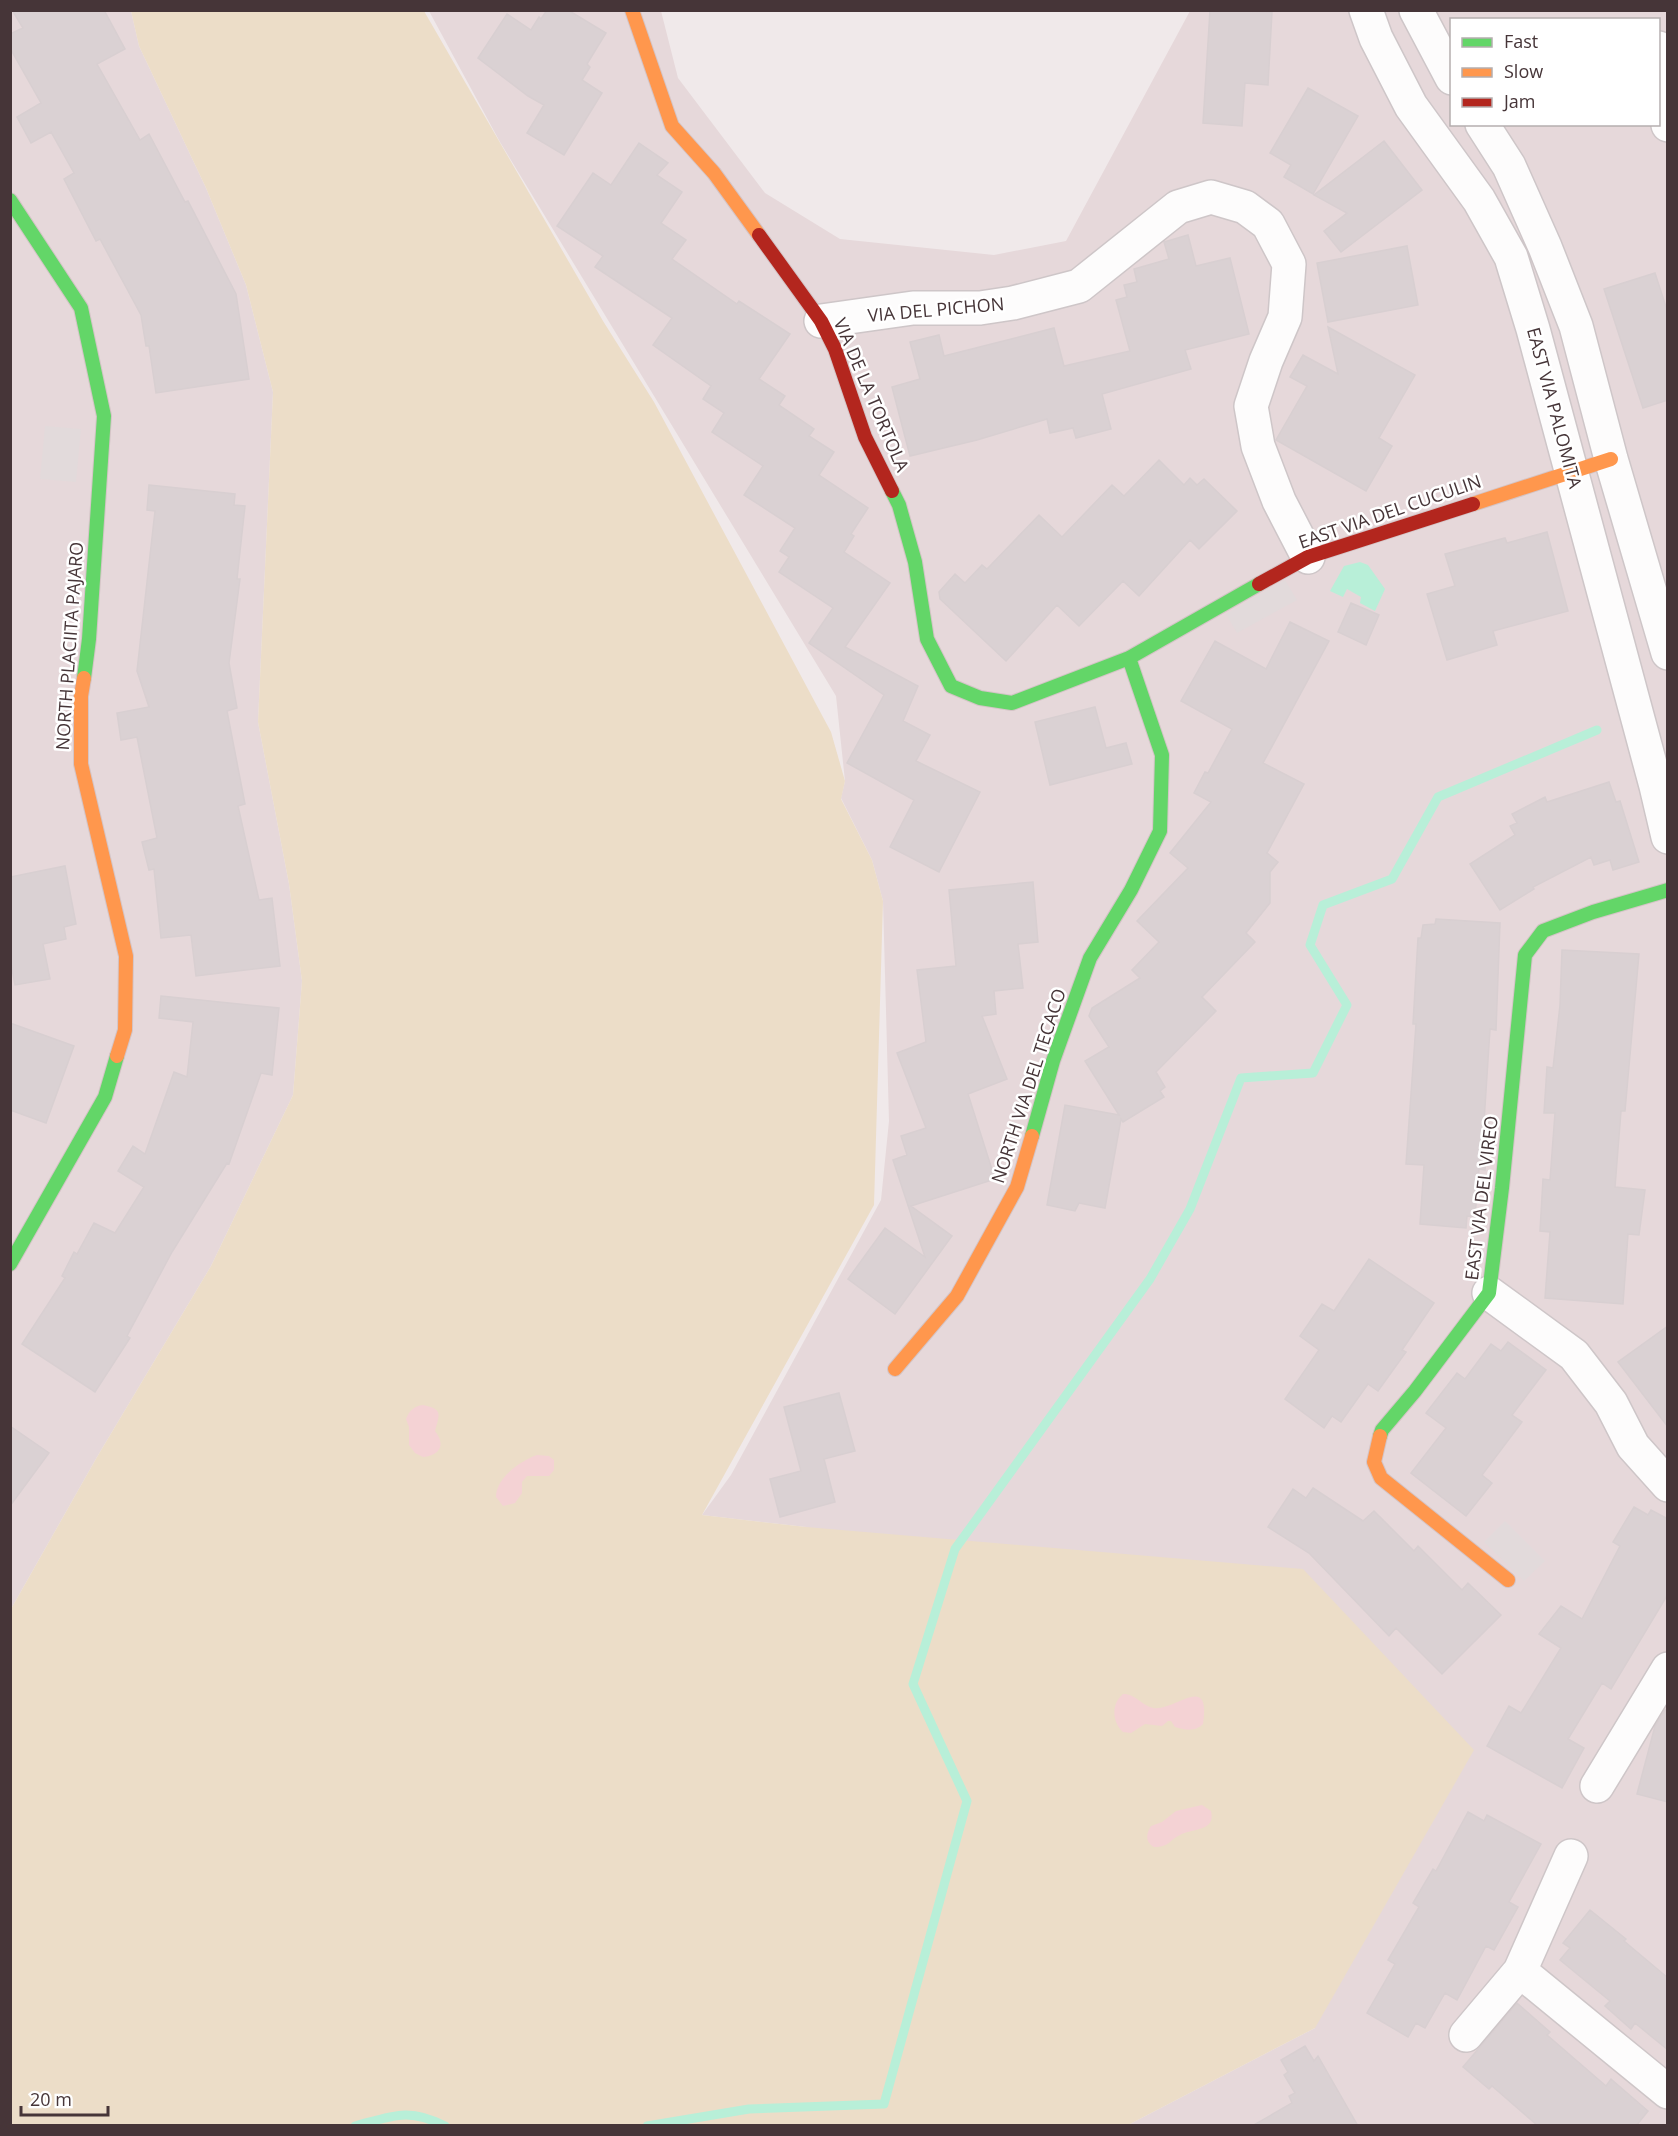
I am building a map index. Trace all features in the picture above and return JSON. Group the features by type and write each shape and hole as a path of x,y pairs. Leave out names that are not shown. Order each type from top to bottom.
{"street":[{"name":"VIA DE LA TORTOLA","path":"632,10 672,126 714,173 821,321 835,349 865,437 899,505 915,562 927,639 951,686 980,698 1012,703 1129,658"},
{"name":"EAST VIA PALOMITA","path":"1366,10 1376,38 1412,106 1479,200 1511,257 1533,329 1668,837"},
{"path":"1416,10 1450,74"},
{"path":"1660,57 1668,125"},
{"path":"1483,126 1509,166 1545,247 1576,326 1611,459 1668,653"},
{"name":"VIA DEL PICHON","path":"821,321 913,308 980,308 1013,303 1057,292 1079,286 1178,207 1211,197 1245,207 1268,224 1289,264 1285,317 1266,361 1251,406 1258,446 1279,501 1308,557"},
{"name":"NORTH PLACIITA PAJARO","path":"10,200 81,308 104,416 89,639 81,696 81,764 126,956 125,1030 105,1097 10,1264"},
{"name":"EAST VIA DEL CUCULIN","path":"1129,658 1308,557 1571,470 1611,459"},
{"name":"NORTH VIA DEL TECACO","path":"895,1369 957,1296 1017,1187 1053,1061 1090,958 1131,890 1160,831 1162,755 1129,658"},
{"name":"EAST VIA DEL VIREO","path":"1508,1580 1381,1478 1374,1461 1382,1430 1415,1391 1489,1293 1525,955 1543,932 1593,912 1668,891"},
{"path":"1489,1293 1574,1355 1611,1403 1633,1446 1668,1485"},
{"path":"1597,1786 1666,1674"},
{"path":"1466,2035 1520,1971 1571,1856"},
{"path":"1520,1971 1668,2092"}],"shaded area":[{"path":"11,11 131,11 139,46 206,188 246,285 273,392 258,722 289,884 302,981 293,1095 211,1266 97,1457 11,1609"},
{"path":"131,11 424,11 603,321 654,402 831,732 845,781 841,799 872,860 883,901 874,1205 702,1515 806,1527 1303,1569 1474,1750 1315,2028 1128,2125 11,2126 11,1609 97,1457 211,1266 293,1095 302,981 289,884 258,722 273,392 246,285 206,188 139,46"},
{"path":"429,11 661,11 678,78 765,193 840,239 994,255 1066,241 1190,11 1667,11 1667,2125 1128,2125 1315,2028 806,1527 702,1515 731,1475 881,1200 889,1121 883,901 872,860 841,798 845,781 836,696 500,142"},
{"path":"45,426 81,429 76,482 40,479"},
{"path":"1360,562 1368,565 1385,589 1375,611 1360,603 1361,597 1347,589 1343,597 1330,591 1344,566"},
{"path":"1285,580 1297,600 1237,633 1226,614"},
{"path":"1505,1521 1545,1561 1524,1581 1484,1542"}],"sand":[{"path":"423,1405 437,1411 438,1421 435,1431 441,1445 434,1454 423,1457 415,1453 409,1445 409,1427 406,1419 412,1409"},
{"path":"537,1455 549,1456 554,1460 554,1470 549,1476 527,1476 522,1482 522,1493 515,1503 503,1506 496,1497 504,1477 523,1461"},
{"path":"1123,1694 1128,1694 1153,1708 1162,1708 1196,1697 1202,1700 1203,1724 1197,1728 1186,1729 1175,1727 1171,1721 1168,1721 1162,1726 1145,1724 1131,1733 1123,1732 1119,1728 1114,1713 1116,1703"},
{"path":"1202,1805 1211,1811 1212,1818 1207,1826 1180,1835 1163,1846 1154,1847 1149,1843 1147,1835 1151,1826 1162,1822 1176,1811"}],"building":[{"path":"12,10 104,10 125,49 97,64 140,140 149,134 185,202 188,201 236,294 249,379 156,393 149,346 146,346 141,315 100,239 96,241 64,179 74,173 51,132 31,143 17,117 41,103 10,48 10,34 23,28"},
{"path":"547,10 568,10 606,33 587,64 590,67 582,80 602,93 564,155 527,133 544,105 528,96 478,58 507,14 531,30 539,17 541,19"},
{"path":"1210,10 1272,12 1268,85 1245,83 1242,126 1203,123"},
{"path":"1308,88 1358,116 1313,194 1284,177 1291,165 1270,153"},
{"path":"1384,141 1422,190 1341,252 1324,231 1347,213 1314,195"},
{"path":"639,143 668,163 657,175 682,192 661,223 686,240 672,259 737,304 739,301 790,334 759,379 785,396 779,405 814,429 809,436 834,452 819,475 868,508 851,534 854,536 844,552 890,583 845,647 918,686 903,721 930,735 916,761 980,792 939,872 890,847 914,800 847,763 884,695 809,643 833,608 779,572 789,557 780,551 795,528 744,495 763,466 712,432 724,413 703,399 711,386 653,345 672,318 595,267 603,256 557,226 593,173 611,185"},
{"path":"1188,235 1196,266 1230,258 1249,334 1185,350 1191,369 1102,394 1111,429 1076,438 1073,428 1050,433 1047,419 977,440 910,456 892,387 920,379 910,342 939,335 944,356 1054,328 1064,366 1130,351 1116,300 1127,297 1124,285 1137,282 1134,269 1169,259 1164,242"},
{"path":"1407,246 1418,305 1328,322 1317,263"},
{"path":"1655,273 1668,313 1668,400 1643,408 1604,289"},
{"path":"1328,327 1415,375 1379,438 1392,446 1366,491 1276,440 1307,386 1290,377 1303,355 1338,374"},
{"path":"1159,460 1184,485 1190,478 1197,485 1204,479 1237,511 1199,549 1190,540 1139,596 1123,581 1079,626 1057,605 1006,661 940,599 939,592 955,574 965,583 982,565 987,569 1039,515 1062,537 1112,485 1124,496"},
{"path":"149,485 235,494 234,505 245,506 237,579 240,579 229,663 237,708 227,711 245,804 238,806 259,900 272,898 280,966 196,976 191,935 161,938 154,869 149,870 142,842 157,838 137,737 121,740 117,713 149,707 137,671 155,511 147,510"},
{"path":"1547,532 1568,611 1493,631 1497,645 1447,660 1427,594 1455,586 1445,554 1505,538 1507,543"},
{"path":"1351,603 1379,615 1366,645 1338,632"},
{"path":"1290,622 1329,641 1263,763 1304,784 1267,853 1278,862 1270,872 1270,903 1246,933 1255,942 1202,997 1216,1011 1156,1072 1165,1087 1160,1091 1164,1097 1123,1122 1121,1119 1105,1208 1079,1203 1075,1211 1047,1205 1065,1105 1119,1115 1085,1061 1109,1047 1089,1016 1092,1008 1140,978 1132,970 1159,942 1137,921 1188,868 1170,853 1211,802 1194,793 1205,772 1208,773 1232,729 1181,701 1215,641 1266,669"},
{"path":"1095,707 1106,748 1126,743 1132,764 1050,785 1035,722"},
{"path":"1609,782 1616,802 1620,801 1639,862 1613,870 1610,860 1594,865 1591,857 1533,887 1534,889 1500,910 1470,864 1515,835 1510,826 1517,823 1512,814 1545,797 1547,802"},
{"path":"65,866 76,924 64,927 66,939 43,944 50,979 15,985 10,959 10,877"},
{"path":"1033,882 1038,942 1018,944 1023,988 994,991 996,1014 982,1016 1007,1079 968,1094 995,1179 911,1206 952,1236 895,1314 848,1279 885,1228 925,1257 893,1160 907,1155 901,1136 926,1128 897,1053 926,1042 917,970 956,966 949,890"},
{"path":"1436,919 1500,923 1496,1030 1490,1029 1484,1122 1489,1122 1485,1170 1479,1169 1475,1217 1467,1216 1466,1228 1420,1224 1424,1165 1406,1164 1416,1024 1413,1024 1418,938 1421,938 1423,925 1435,924"},
{"path":"1562,950 1639,954 1625,1111 1621,1111 1615,1187 1645,1190 1639,1235 1628,1234 1623,1304 1545,1298 1550,1232 1540,1231 1543,1179 1550,1180 1555,1113 1544,1113 1547,1067 1553,1068 1560,1005"},
{"path":"161,996 279,1008 272,1075 261,1073 229,1164 227,1163 172,1252 127,1336 130,1338 95,1392 22,1344 65,1278 62,1276 74,1252 77,1254 94,1223 115,1233 144,1187 118,1171 133,1146 145,1154 174,1072 187,1077 193,1022 159,1018"},
{"path":"10,1023 74,1046 46,1123 10,1110"},
{"path":"1369,1259 1434,1303 1402,1350 1406,1352 1378,1391 1368,1384 1341,1422 1332,1416 1324,1428 1285,1399 1319,1350 1300,1336 1322,1304 1334,1311"},
{"path":"1668,1326 1668,1427 1618,1362"},
{"path":"1508,1342 1546,1370 1512,1415 1522,1422 1482,1475 1492,1483 1466,1516 1411,1473 1446,1428 1426,1413 1457,1373 1465,1379 1491,1344 1501,1351"},
{"path":"839,1393 855,1451 824,1459 835,1502 780,1517 770,1479 801,1471 784,1407"},
{"path":"10,1426 49,1453 10,1506"},
{"path":"1313,1488 1363,1521 1374,1511 1414,1551 1418,1546 1462,1590 1468,1583 1501,1615 1442,1674 1396,1628 1389,1636 1309,1553 1268,1527 1293,1489 1306,1498"},
{"path":"1634,1507 1648,1515 1651,1510 1668,1519 1668,1594 1611,1689 1602,1683 1568,1739 1584,1748 1562,1788 1487,1746 1509,1706 1521,1713 1561,1648 1539,1634 1561,1606 1582,1619 1620,1546 1613,1542"},
{"path":"1665,1710 1668,1710 1668,1802 1637,1794 1655,1726"},
{"path":"1468,1812 1484,1821 1487,1815 1541,1844 1509,1902 1518,1907 1494,1950 1486,1946 1457,2000 1445,1993 1425,2028 1416,2023 1408,2037 1367,2013 1395,1964 1388,1960 1419,1907 1413,1903 1433,1869 1436,1871"},
{"path":"1590,1910 1668,1978 1668,2050 1635,2023 1631,2029 1605,2006 1610,2001 1560,1960 1570,1948 1563,1943"},
{"path":"1517,2003 1550,2032 1547,2035 1606,2086 1611,2079 1648,2111 1636,2126 1538,2126 1492,2086 1489,2089 1463,2067"},
{"path":"1305,2046 1314,2061 1318,2056 1358,2126 1252,2126 1292,2103 1289,2096 1295,2093 1284,2075 1288,2072 1281,2060"}],"waterway":[{"path":"647,2126 749,2109 884,2104 967,1801 913,1684 955,1549 1150,1279 1190,1209 1241,1078 1313,1073 1347,1005 1310,945 1323,905 1392,879 1438,797 1597,730"},
{"path":"355,2126 400,2115 421,2117 445,2126"}],"traffic: fast":[{"path":"10,200 81,308 104,416 89,639 84,678"},
{"path":"892,491 899,505 915,562 927,639 951,686 980,698 1012,703 1129,658 1259,584"},
{"path":"1032,1136 1053,1061 1090,958 1131,890 1160,831 1162,755 1129,658"},
{"path":"1380,1436 1382,1430 1415,1391 1489,1293 1502,1188 1525,955 1543,931 1593,912 1668,890"},
{"path":"10,1264 105,1097 117,1056"}],"traffic: slow":[{"path":"632,10 672,126 714,173 759,235"},
{"path":"1473,504 1611,459"},
{"path":"84,678 81,696 81,764 126,956 125,1030 117,1056"},
{"path":"895,1369 957,1296 1017,1187 1032,1136"},
{"path":"1380,1436 1374,1462 1381,1478 1508,1580"}],"traffic: jam":[{"path":"759,235 821,321 835,349 865,437 892,491"},
{"path":"1259,584 1308,557 1473,504"}]}
